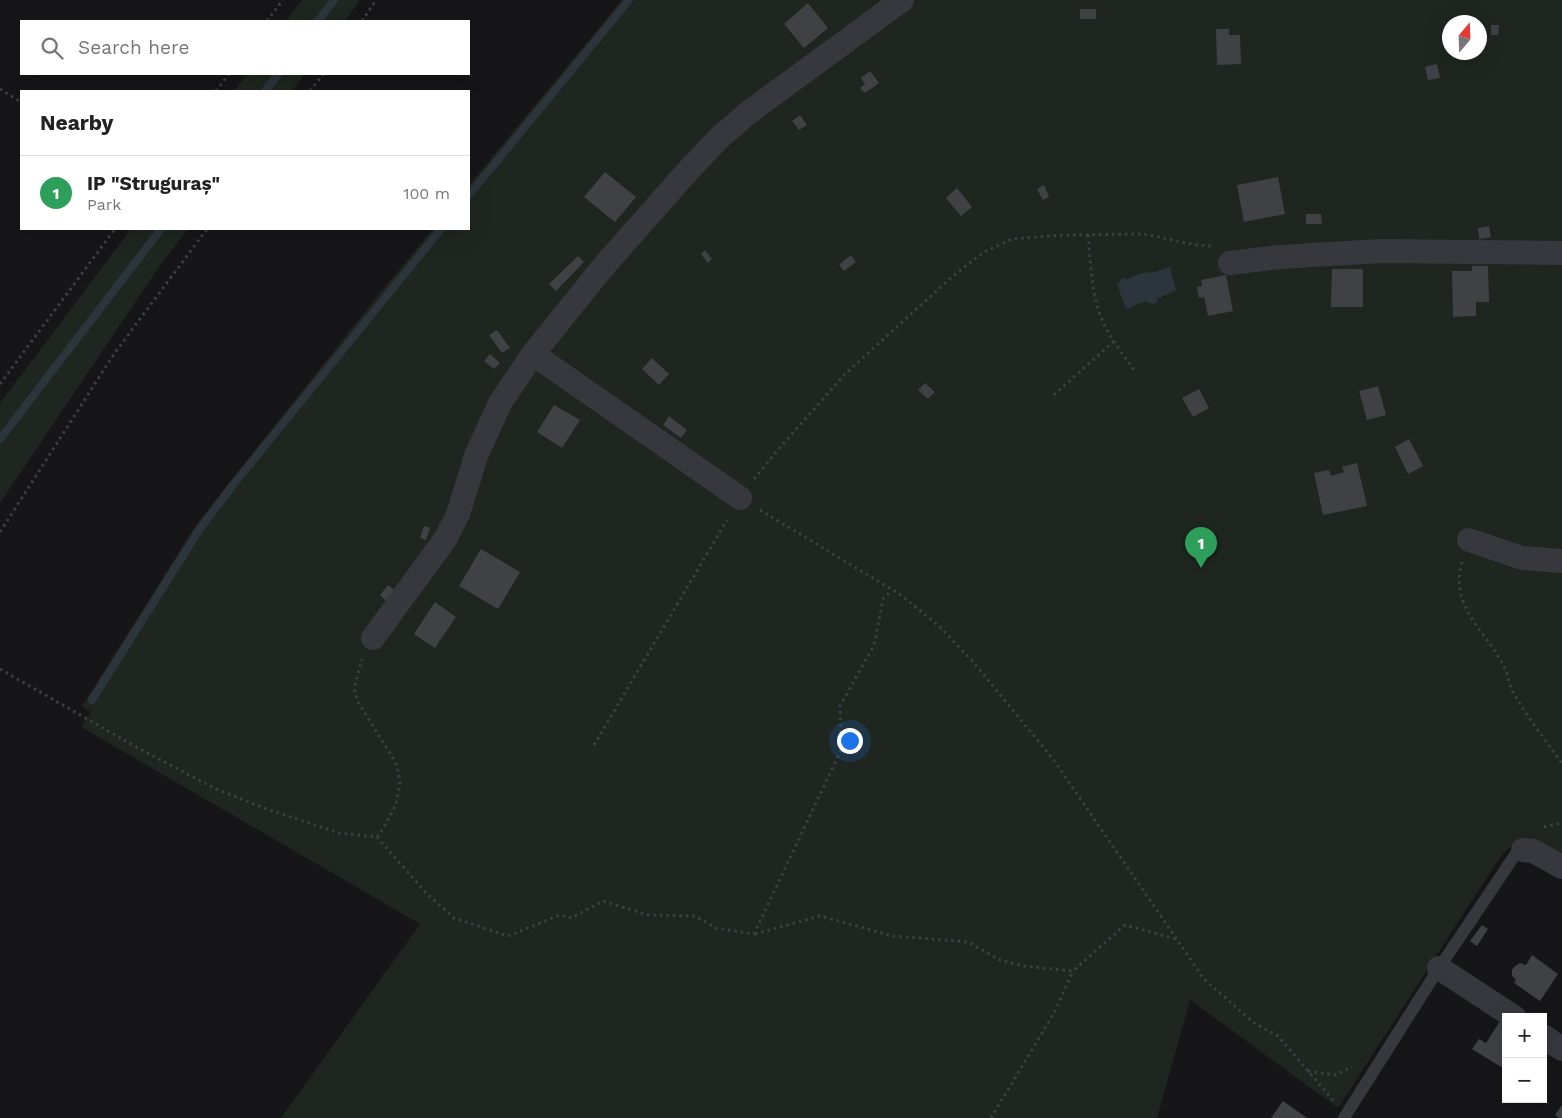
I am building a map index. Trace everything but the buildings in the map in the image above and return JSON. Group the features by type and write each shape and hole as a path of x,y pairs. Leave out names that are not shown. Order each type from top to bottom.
{"street":[{"path":"373,638 446,538 458,514 476,456 500,402 532,354 603,267 686,173 720,138 755,108 902,0"},
{"path":"1230,263 1280,257 1381,251 1562,253"},
{"path":"532,354 740,498"},
{"path":"1469,540 1522,558 1562,561"},
{"path":"1523,850 1533,851 1562,867"},
{"path":"1439,968 1508,1013"},
{"path":"1547,1039 1562,1049"}],"lane":[{"path":"1345,1116 1439,968 1515,855 1523,850"}],"path":[{"path":"268,20 283,0"},
{"path":"363,20 376,0"},
{"path":"217,90 228,75"},
{"path":"311,90 322,75"},
{"path":"0,89 20,101"},
{"path":"0,384 114,230"},
{"path":"0,532 114,354 206,230"},
{"path":"594,745 740,498 776,452 845,374 953,276 984,252 1012,239 1144,234 1196,245 1214,246"},
{"path":"1088,235 1095,298 1104,323 1136,374"},
{"path":"1054,395 1114,341"},
{"path":"740,498 892,590 940,627 974,663 1046,752 1204,979 1254,1023 1278,1036 1345,1116"},
{"path":"1469,540 1458,576 1462,601 1505,668 1513,693 1562,764"},
{"path":"754,934 841,750 840,706 874,646 883,599 892,590"},
{"path":"373,638 360,664 354,688 358,702 396,763 400,782 396,804 384,829 377,837"},
{"path":"0,670 216,789 264,808 339,833 377,837 426,893 454,918 508,936 560,915 571,918 603,901 648,915 695,916 716,928 754,934 820,916 893,936 968,942 1000,960 1024,966 1073,971"},
{"path":"992,1118 1054,1013 1073,971 1125,926 1176,939"}],"shaded area":[{"path":"302,0 360,0 346,20 287,20"},
{"path":"622,0 1562,0 1562,858 1513,845 1502,854 1338,1108 1190,1000 1157,1118 281,1118 420,924 81,727 91,712 82,706 198,522 432,230 470,230 470,184"},
{"path":"246,75 304,75 293,90 235,90"},
{"path":"130,230 187,230 161,264 0,503 0,403"},
{"path":"1170,267 1176,290 1157,299 1157,303 1152,304 1145,301 1128,309 1125,307 1117,284 1123,278 1127,279 1142,273 1155,272"}],"waterway":[{"path":"319,20 334,0"},
{"path":"470,194 629,0"},
{"path":"266,90 277,75"},
{"path":"0,439 160,230"},
{"path":"92,700 199,530 233,485 440,230"}],"place":[{"name":"IP \"Struguraș\"","path":"1201,568"}]}
